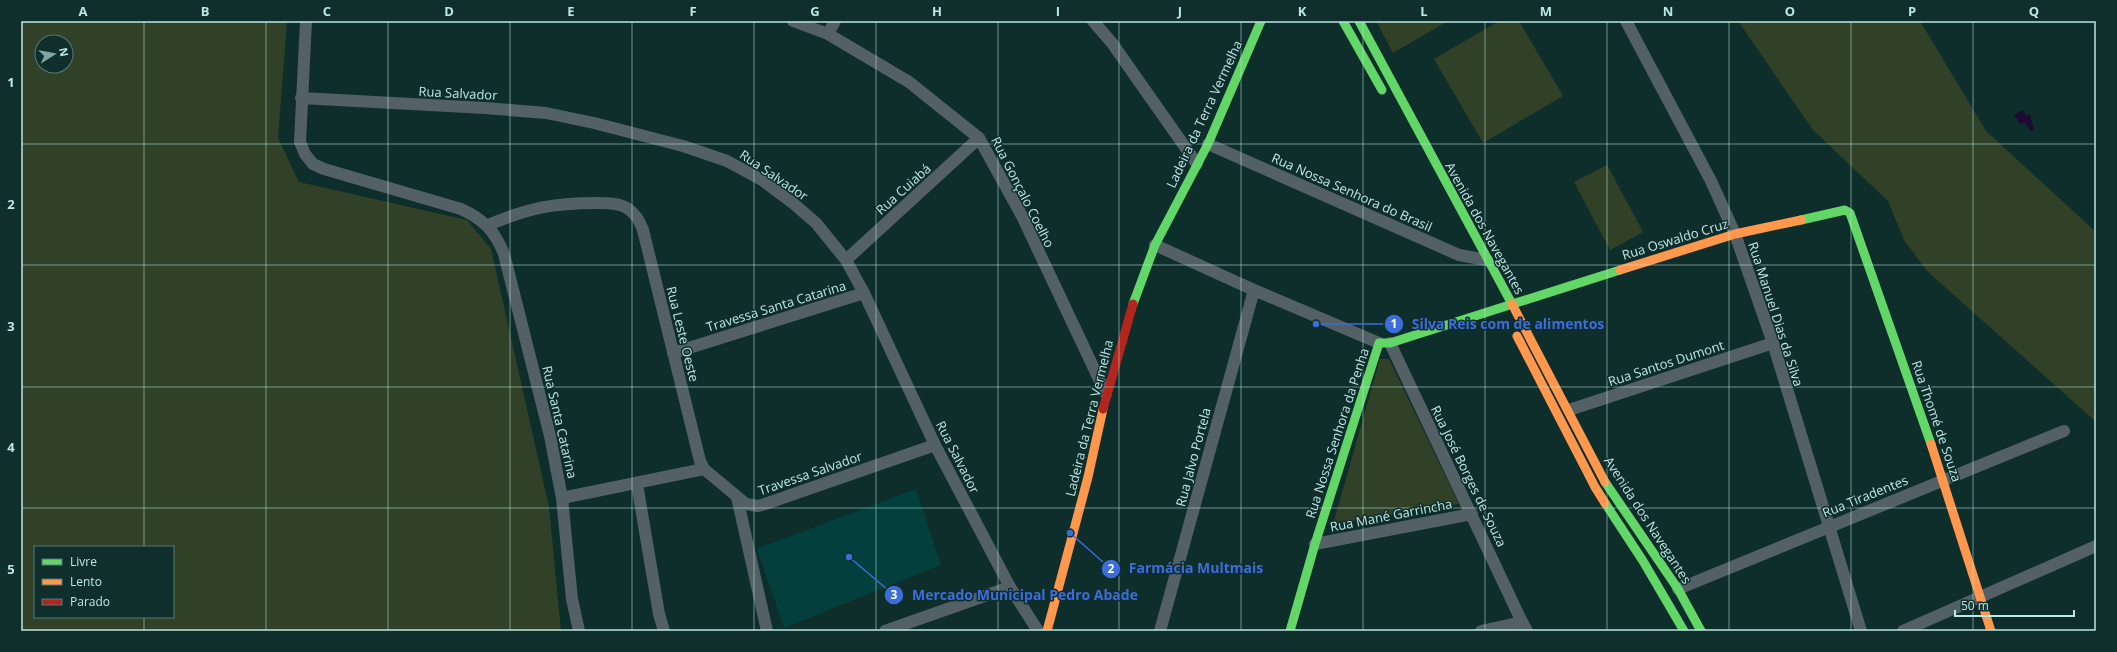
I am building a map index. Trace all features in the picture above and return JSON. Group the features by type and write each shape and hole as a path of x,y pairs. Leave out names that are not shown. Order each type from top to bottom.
{"main road":[{"name":"Ladeira da Terra Vermelha","path":"1047,631 1088,477 1106,394 1133,304 1156,245 1208,144 1262,21"},
{"path":"1343,21 1388,101"},
{"name":"Avenida dos Navegantes","path":"1359,21 1481,261"},
{"name":"Rua Oswaldo Cruz","path":"1501,307 1735,234 1838,210 1845,210 1850,213 1854,220"},
{"name":"Rua Thomé de Souza","path":"1854,220 1943,479 1991,631"},
{"name":"Avenida dos Navegantes","path":"1468,246 1481,261 1511,303 1569,410 1604,480 1678,589 1701,631"},
{"name":"Rua Nossa Senhora da Penha","path":"1290,631 1315,544 1384,343 1501,307"},
{"name":"Avenida dos Navegantes","path":"1512,327 1595,487 1643,561 1684,631"}],"street":[{"path":"306,21 300,142 305,154 313,164 363,181 461,209 476,216 488,225"},
{"name":"Rua Gonçalo Coelho","path":"793,21 828,34 909,82 979,138 1022,216 1106,394"},
{"path":"828,34 835,21"},
{"path":"1093,21 1112,43 1197,164"},
{"name":"Rua Manuel Dias da Silva","path":"1626,21 1711,181 1735,234 1773,343 1861,631"},
{"name":"Rua Salvador","path":"301,98 485,108 546,113 594,123 683,146 727,161 767,184 816,223 846,260 864,293 935,445 1010,587 1038,631"},
{"name":"Rua Cuiabá","path":"846,260 979,138"},
{"name":"Rua Nossa Senhora do Brasil","path":"1208,144 1459,255 1481,261"},
{"name":"Rua Leste Oeste","path":"488,225 524,210 549,205 572,203 611,203 626,207 638,218 643,230 694,441 704,469"},
{"name":"Rua Santa Catarina","path":"488,225 498,240 504,254 550,436 562,498 572,599 579,631"},
{"path":"1156,245 1254,290 1384,343"},
{"name":"Rua Jalvo Portela","path":"1160,631 1254,290"},
{"name":"Travessa Santa Catarina","path":"673,353 864,293"},
{"name":"Rua José Borges de Souza","path":"1384,343 1472,514 1524,626"},
{"name":"Rua Santos Dumont","path":"1569,410 1773,343"},
{"name":"Rua Tiradentes","path":"1678,589 1828,526 2064,431"},
{"name":"Travessa Salvador","path":"704,469 746,504 758,506 935,445"},
{"path":"562,498 637,484 704,469"},
{"path":"637,484 659,614 664,631"},
{"path":"737,497 767,631"},
{"name":"Rua Mané Garrincha","path":"1315,544 1472,514"},
{"path":"1902,631 2096,546"},
{"path":"885,631 1010,587"},
{"path":"1481,631 1524,626"}],"shaded area":[{"path":"2023,110 2026,116 2030,114 2034,130 2031,131 2025,123 2020,124 2014,115"},
{"path":"916,489 941,565 784,628 757,549"}],"green space":[{"path":"21,21 287,21 278,138 299,182 467,220 491,249 549,507 561,631 21,631"},
{"path":"1376,21 1448,21 1393,53"},
{"path":"1499,21 1519,21 1563,96 1483,143 1434,59"},
{"path":"1738,21 1920,21 1986,131 2096,232 2096,422 1927,271 1904,240 1888,201 1813,130"},
{"path":"1607,165 1643,232 1610,250 1574,182"},
{"path":"1380,359 1389,359 1459,504 1333,524"}],"traffic: fast":[{"path":"1133,304 1155,245 1208,144 1261,21"},
{"path":"1343,21 1382,90"},
{"path":"1359,21 1512,304"},
{"path":"1801,220 1845,210 1850,213 1931,444"},
{"path":"1290,631 1315,544 1379,343 1390,343 1620,270"},
{"path":"1605,482 1678,589 1701,631"},
{"path":"1605,503 1643,561 1684,631"}],"traffic: slow":[{"path":"1620,270 1735,234 1801,220"},
{"path":"1512,304 1605,482"},
{"path":"1517,336 1595,487 1605,503"},
{"path":"1047,631 1088,477 1103,409"},
{"path":"1931,444 1991,631"}],"traffic: jam":[{"path":"1103,409 1133,304"}],"place":[{"name":"Silva Reis com de alimentos","path":"1316,324"},
{"name":"Farmácia Multmais","path":"1070,533"},
{"name":"Mercado Municipal Pedro Abade","path":"849,557"}]}
